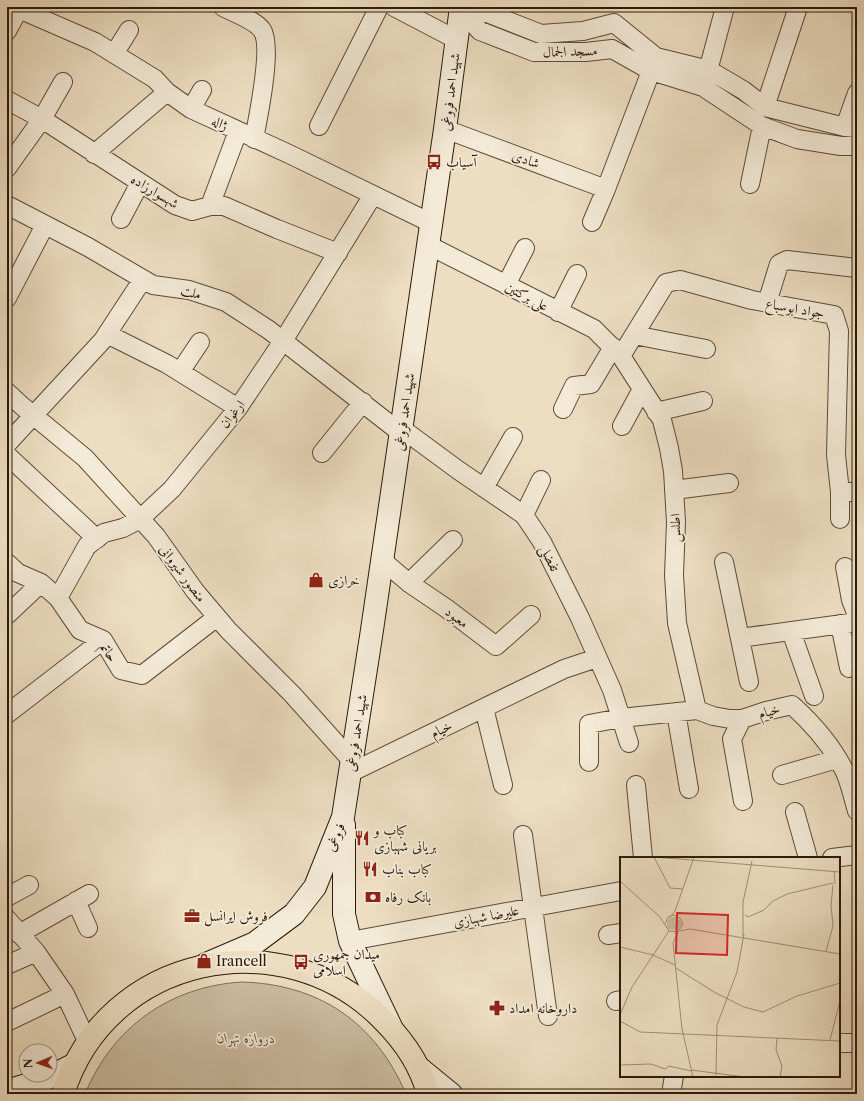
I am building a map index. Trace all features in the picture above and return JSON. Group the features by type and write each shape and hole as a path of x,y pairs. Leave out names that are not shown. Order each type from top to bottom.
{"main road":[{"name":"شهید احمد فروغی","path":"343,817 446,130 461,9"},
{"name":"فروغی","path":"203,966 255,943 294,914 315,887 343,817"},
{"name":"فروغی","path":"343,817 345,840 343,892 344,914 350,941 391,1027"},
{"path":"317,881 324,892 337,895 343,892"},
{"path":"63,1094 76,1064 88,1043 120,1008 138,994 181,972 227,962 254,961 291,966 313,973 335,983 355,995 374,1010 391,1027 406,1046 418,1067 428,1094"},
{"path":"7,1091 46,1079 76,1064"},
{"path":"418,1067 451,1094"}],"street":[{"path":"223,7 255,23 263,31 267,50 254,139"},
{"path":"319,126 379,7"},
{"path":"394,7 457,40"},
{"path":"706,79 725,7"},
{"path":"765,106 798,7"},
{"path":"7,31 20,8"},
{"name":"ژاله","path":"20,8 96,42 155,79 167,92 191,110 431,223"},
{"name":"مسجد الجمال","path":"461,9 486,9 541,34 583,31 616,15 656,57 706,79 743,90 765,106 851,127"},
{"name":"مسجد الجمال","path":"461,9 480,31 534,52 586,52 612,49 651,71 706,79 762,126 797,139 840,146 857,146"},
{"path":"114,54 129,30"},
{"path":"592,222 651,71"},
{"path":"7,168 42,119 63,82"},
{"path":"191,110 202,90"},
{"path":"94,154 167,92"},
{"path":"851,127 857,93"},
{"name":"شهسوارزاده","path":"7,100 42,119 175,205 192,211 210,206 224,206 338,253"},
{"path":"750,184 762,126"},
{"name":"شادی","path":"446,130 606,189"},
{"path":"210,206 238,131"},
{"path":"121,219 140,183"},
{"name":"ارغوان","path":"58,598 87,546 104,533 123,528 140,519 172,489 238,408 283,342 374,195"},
{"name":"ملت","path":"7,205 88,247 153,284 189,290 226,302 269,330 401,431"},
{"path":"7,298 45,225"},
{"name":"علی برکتین","path":"428,245 594,329 617,352"},
{"path":"506,285 525,248"},
{"path":"768,303 779,264 784,261 787,260 857,268"},
{"path":"558,312 577,274"},
{"path":"7,444 103,340 143,279"},
{"name":"جواد ابوسباع","path":"563,409 574,386 591,384 617,352 634,335 666,284 680,280 752,300 834,315 839,331 836,456 848,492 840,519"},
{"path":"107,334 167,364 238,408"},
{"path":"634,335 706,349"},
{"path":"180,372 200,342"},
{"name":"اطلس","path":"617,352 662,420 669,448 673,471 676,522 674,575 677,623 697,710"},
{"path":"622,426 642,389"},
{"name":"منصور شیروانی","path":"7,392 85,458 156,536 195,591 228,630 292,694 351,767"},
{"path":"656,412 703,401"},
{"path":"322,452 363,402"},
{"name":"تفضلی","path":"401,431 524,515 542,542 580,618 612,690 629,743"},
{"path":"484,488 513,437"},
{"path":"7,455 97,539"},
{"path":"524,515 541,480"},
{"path":"674,490 729,483"},
{"path":"409,583 453,540"},
{"name":"معبود","path":"382,560 409,583 446,608 496,646 531,615"},
{"path":"724,562 750,682"},
{"name":"حاتم","path":"7,563 18,573 41,583 58,598 80,630 103,640 121,670 142,675 217,617"},
{"path":"845,567 851,600 857,615"},
{"path":"7,615 41,583"},
{"path":"740,638 849,623 848,668"},
{"path":"790,631 814,696"},
{"path":"7,714 103,640"},
{"name":"خیام","path":"351,767 484,708 564,669 597,658"},
{"name":"خیام","path":"589,762 589,724 621,718 697,710 713,716 730,719 742,719 766,711 792,705 826,739 844,770 857,811"},
{"path":"484,708 503,785"},
{"path":"676,712 689,789"},
{"path":"742,719 732,739 743,801"},
{"path":"782,775 837,759"},
{"path":"636,785 643,857"},
{"path":"795,812 808,857"},
{"path":"523,835 548,1016"},
{"path":"840,857 857,855"},
{"path":"7,897 29,885"},
{"name":"علیرضا شهبازی","path":"350,941 620,891"},
{"path":"20,934 83,898 88,928"},
{"path":"7,919 36,952 65,994 88,1043"},
{"path":"7,966 36,952"},
{"path":"7,1022 65,994"},
{"path":"840,1043 857,1043"},
{"path":"671,1094 674,1077"}],"green space":[{"name":"دروازه تهران","path":"241,982 269,984 295,990 319,999 341,1012 361,1027 378,1046 393,1069 406,1094 85,1094 97,1070 111,1049 128,1030 146,1015 167,1002 190,992"}],"place":[{"name":"آسیاب","path":"434,162"},
{"name":"خرازی","path":"316,580"},
{"name":"کباب و بریانی شهبازی","path":"362,838"},
{"name":"کباب بناب","path":"370,869"},
{"name":"بانک رفاه","path":"373,897"},
{"name":"فروش ایرانسل","path":"192,916"},
{"name":"Irancell","path":"204,961"},
{"name":"میدان جمهوری اسلامی","path":"301,962"},
{"name":"داروخانه امداد","path":"497,1008"}]}
